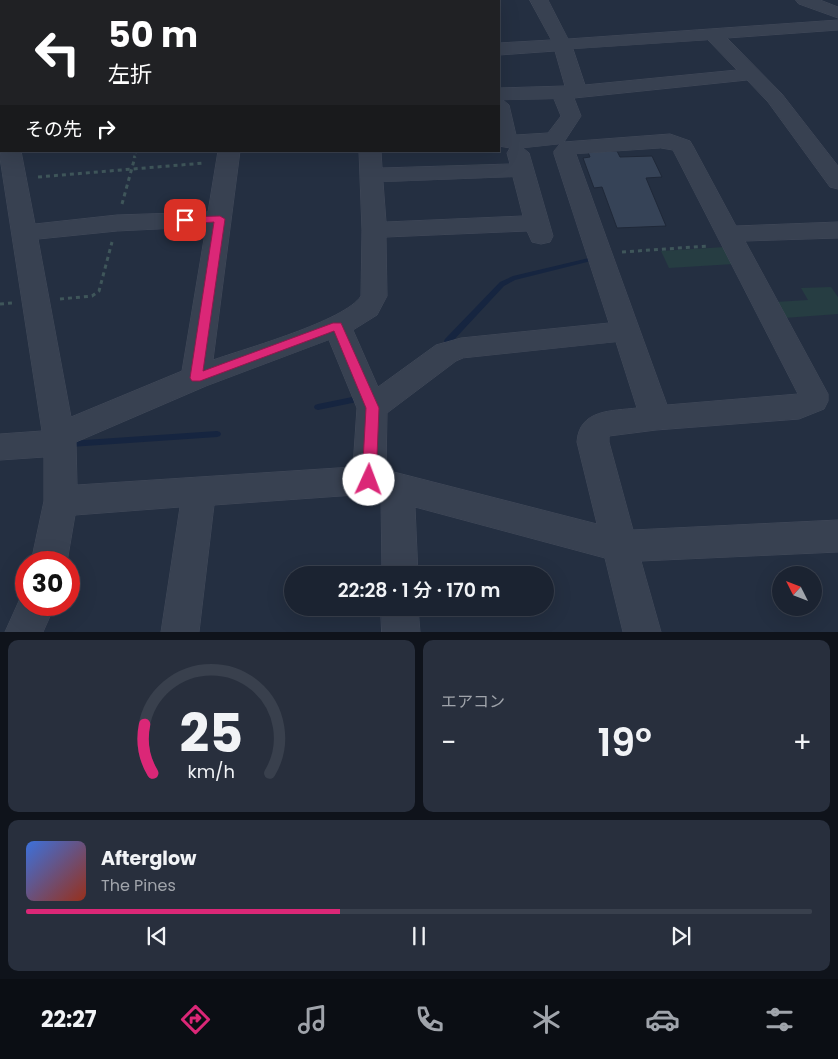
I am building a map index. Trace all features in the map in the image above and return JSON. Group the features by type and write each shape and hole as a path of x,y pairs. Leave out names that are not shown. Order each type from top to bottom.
{"street":[{"path":"500,110 507,142 555,139 571,116 562,44 539,0"},
{"path":"804,0 838,13"},
{"path":"500,49 838,25"},
{"path":"713,34 775,98 838,182"},
{"path":"500,94 569,92 751,74"},
{"path":"374,230 539,230 515,142"},
{"path":"642,632 593,442 593,434 601,425 656,418 799,407 813,401 810,387 685,150 676,143 661,142 570,146 565,151 656,418"},
{"path":"10,152 59,439 61,501 51,551"},
{"path":"196,378 229,156"},
{"path":"0,447 59,439 196,378 337,326 367,308 374,296 372,163 523,170"},
{"path":"24,233 117,224 220,219"},
{"path":"731,239 838,230"},
{"path":"337,326 372,408 383,484 398,566"},
{"path":"372,408 440,358 461,348 627,331"},
{"path":"61,501 199,490 383,484 620,546 838,536"},
{"path":"180,632 199,490"},
{"path":"24,632 31,616"},
{"path":"400,616 401,632"}],"path":[{"path":"15,179 229,156"},
{"path":"599,254 731,239"}],"green space":[{"path":"725,247 734,264 669,268 661,251"},
{"path":"831,287 838,297 838,314 784,318 775,302 808,300 801,288"}],"building":[{"path":"617,151 620,157 652,156 662,177 646,178 666,226 617,228 602,187 594,188 583,158 590,157 588,152"}],"waterway":[{"path":"448,341 502,284 513,278 589,260"},
{"path":"318,407 362,398"},
{"path":"70,444 217,434"}],"route":[{"path":"185,220 220,219 196,378 337,326 372,408 369,480"}]}
